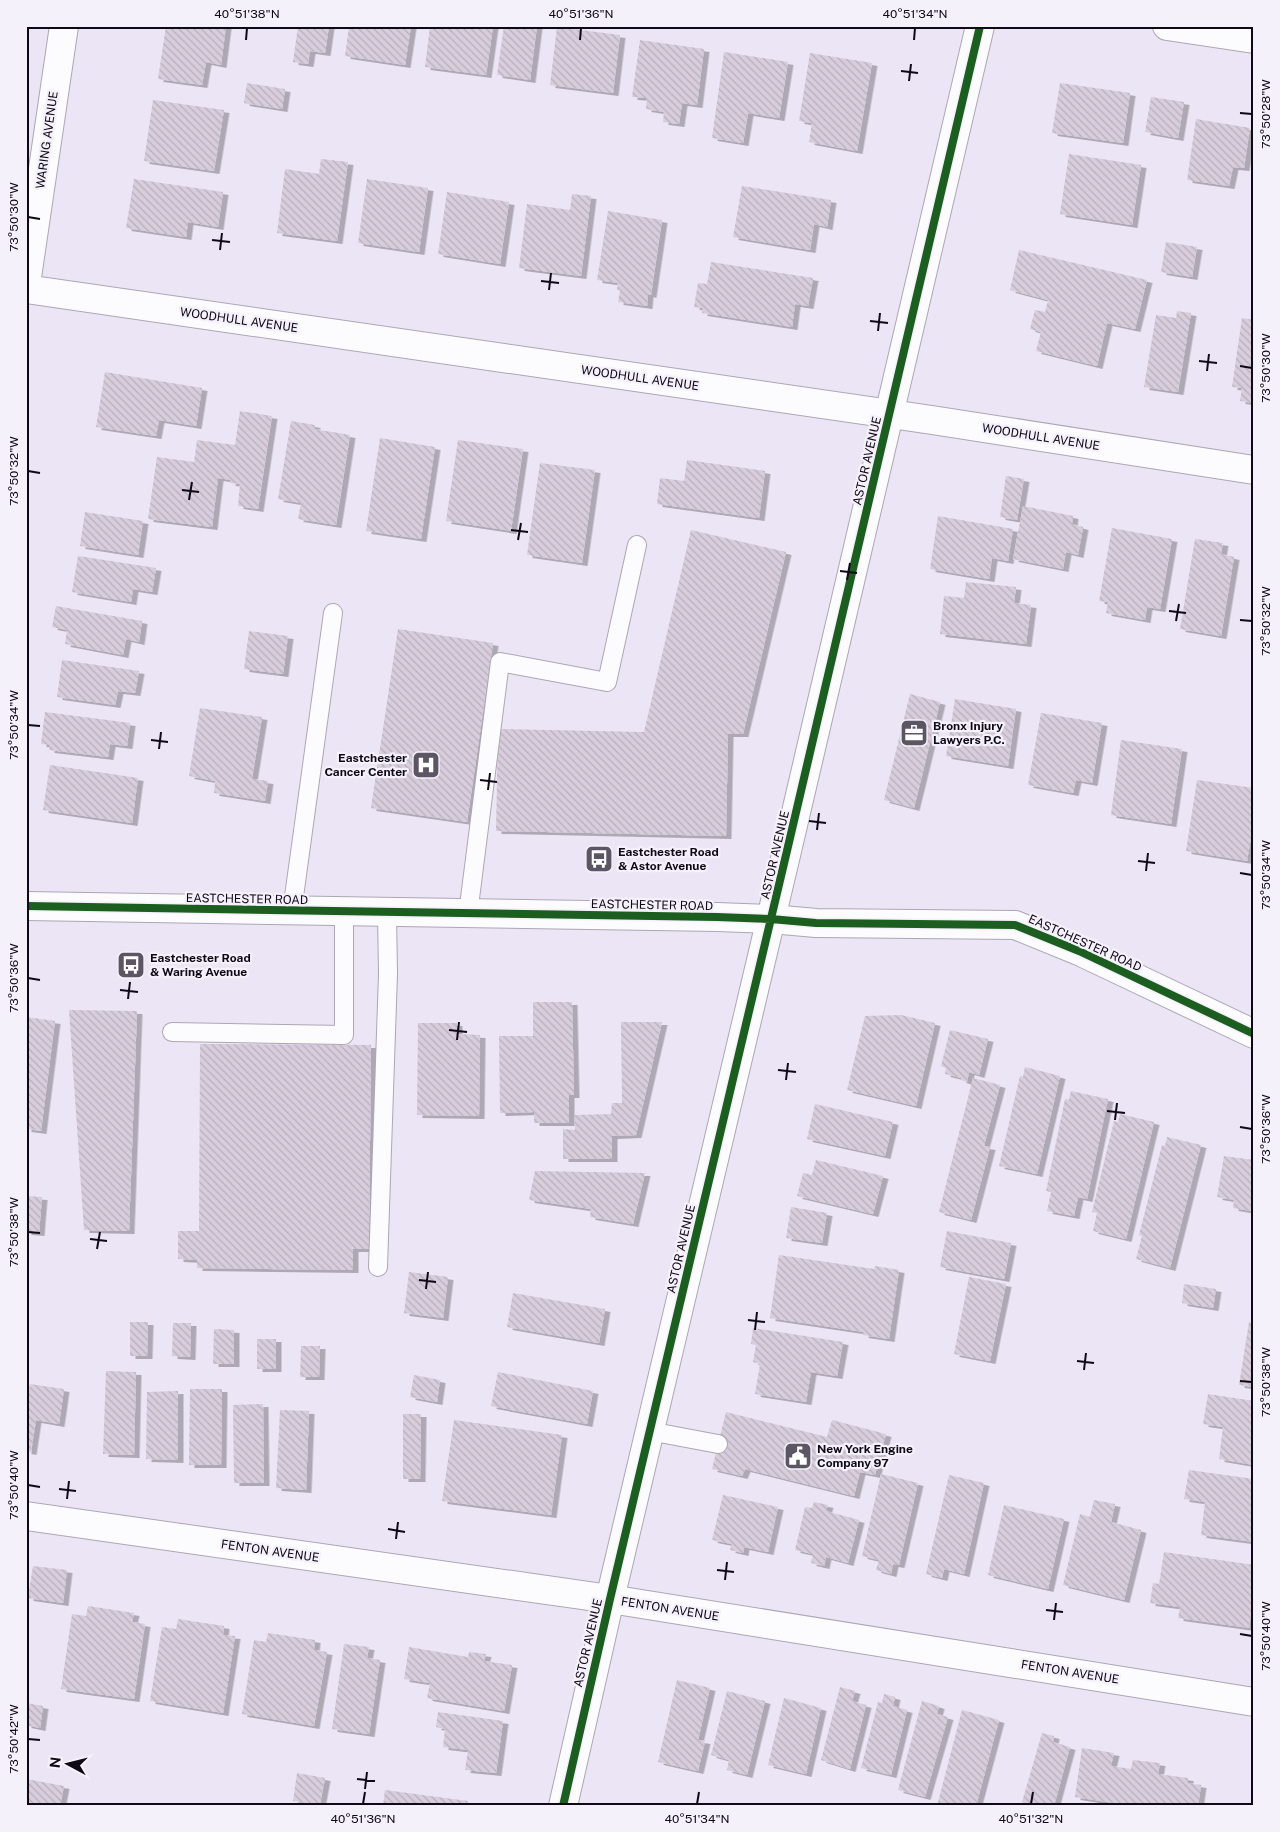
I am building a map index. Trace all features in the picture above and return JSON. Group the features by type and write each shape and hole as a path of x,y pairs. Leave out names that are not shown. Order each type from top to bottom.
{"street":[{"name":"WARING AVENUE","path":"26,284 64,26"},
{"name":"ASTOR AVENUE","path":"563,1806 980,26"},
{"path":"1168,26 1254,39"},
{"name":"WOODHULL AVENUE","path":"26,289 890,414 1254,470"},
{"name":"EASTCHESTER ROAD","path":"26,906 771,919 816,923 1015,925 1079,951 1254,1034"},
{"name":"FENTON AVENUE","path":"26,1516 610,1599 1254,1702"}],"lane":[{"path":"468,914 500,662 607,682 637,545"},
{"path":"292,911 333,613"},
{"path":"172,1032 344,1035 344,911"},
{"path":"378,1266 388,974 387,912"},
{"path":"650,1431 718,1444"}],"building":[{"path":"166,26 226,26 221,65 206,62 202,85 158,79"},
{"path":"298,26 329,26 325,53 310,51 308,64 293,62"},
{"path":"349,26 411,26 405,65 345,56"},
{"path":"430,26 493,26 486,75 425,67"},
{"path":"504,26 537,26 530,80 497,75"},
{"path":"557,27 620,35 613,93 550,85"},
{"path":"640,40 704,49 697,105 682,103 679,124 663,122 664,112 646,109 647,98 632,97"},
{"path":"724,52 788,62 779,118 748,113 743,143 712,138"},
{"path":"810,53 872,63 857,151 809,142 812,123 799,121"},
{"path":"247,83 285,89 282,109 244,103"},
{"path":"1060,83 1130,93 1123,143 1052,133"},
{"path":"1151,97 1184,102 1178,138 1145,132"},
{"path":"153,100 224,110 214,171 144,161"},
{"path":"1196,119 1250,128 1244,168 1233,167 1229,186 1187,180"},
{"path":"1069,154 1141,165 1132,225 1060,214"},
{"path":"321,159 348,162 337,241 277,233 285,169 319,174"},
{"path":"134,179 223,192 218,227 188,222 186,237 126,228"},
{"path":"367,179 428,188 419,252 358,243"},
{"path":"742,186 831,200 827,227 814,224 810,250 733,237"},
{"path":"447,192 509,202 500,264 438,254"},
{"path":"572,194 591,196 581,276 519,268 527,204 570,210"},
{"path":"608,211 662,220 651,295 648,294 647,306 618,302 620,290 617,290 618,283 597,280"},
{"path":"1166,242 1197,247 1192,277 1161,272"},
{"path":"1019,250 1147,280 1135,329 1107,323 1097,366 1036,351 1041,332 1030,329 1035,310 1045,312 1048,300 1010,290"},
{"path":"711,262 813,278 808,306 795,304 792,327 702,313 703,308 694,307 698,283 707,284"},
{"path":"1177,311 1191,313 1178,392 1144,387 1156,315 1176,318"},
{"path":"1242,318 1254,320 1254,403 1240,401 1242,388 1232,387"},
{"path":"105,372 202,388 196,426 159,420 156,436 96,427"},
{"path":"240,411 272,416 258,509 238,506 240,484 230,483 231,480 218,478 212,527 148,519 157,457 194,462 197,440 235,445"},
{"path":"291,421 315,425 314,429 350,435 336,525 298,519 301,503 278,499"},
{"path":"380,438 435,447 421,539 366,531"},
{"path":"458,440 523,449 511,531 446,521"},
{"path":"687,460 765,471 759,518 657,504 660,478 684,481"},
{"path":"540,463 595,470 582,563 527,555"},
{"path":"1006,476 1024,479 1017,520 1000,517"},
{"path":"1023,506 1073,516 1072,524 1083,527 1078,555 1066,552 1063,569 1013,559"},
{"path":"85,512 143,521 138,555 80,546"},
{"path":"938,516 1013,529 1008,561 992,558 989,579 930,569"},
{"path":"1112,528 1172,539 1160,609 1147,607 1145,620 1106,613 1108,602 1099,601"},
{"path":"691,530 786,552 743,734 728,734 726,836 496,831 498,729 644,732"},
{"path":"1195,539 1223,543 1221,554 1234,557 1221,636 1180,629"},
{"path":"78,556 156,568 152,592 133,589 131,602 72,592"},
{"path":"966,582 1016,587 1014,603 1031,605 1026,644 940,634 944,596 964,598"},
{"path":"56,606 142,621 139,642 126,639 123,655 65,644 67,630 52,627"},
{"name":"Eastchester Cancer Center","path":"398,629 493,643 467,822 371,808"},
{"path":"249,631 288,636 283,674 244,669"},
{"path":"62,660 139,671 135,693 118,691 115,705 57,697"},
{"path":"910,694 940,702 914,808 884,800"},
{"path":"955,699 1016,709 1008,766 946,756"},
{"path":"200,708 262,717 252,779 268,781 265,801 214,793 215,781 189,776"},
{"path":"45,712 130,723 127,746 110,744 108,757 49,750 50,745 41,744"},
{"path":"1041,713 1102,723 1092,783 1076,780 1073,793 1028,785"},
{"path":"1121,740 1182,749 1171,824 1111,815"},
{"path":"50,765 138,778 132,823 43,810"},
{"path":"1197,780 1254,788 1254,819 1247,861 1186,851"},
{"path":"533,1002 572,1002 574,1095 569,1095 569,1123 534,1123 534,1112 500,1113 499,1036 533,1036"},
{"path":"69,1010 137,1011 129,1231 84,1230"},
{"path":"901,1015 935,1023 916,1106 847,1090 865,1016"},
{"path":"26,1017 55,1021 41,1131 26,1129"},
{"path":"621,1022 662,1022 636,1135 612,1136 612,1159 563,1159 563,1129 575,1130 575,1115 611,1114 612,1103 622,1103"},
{"path":"418,1023 457,1023 457,1034 480,1035 479,1116 417,1115"},
{"path":"950,1030 988,1039 979,1075 969,1072 967,1082 961,1080 961,1078 945,1074 946,1068 941,1066"},
{"path":"200,1044 371,1045 369,1238 376,1237 375,1249 353,1249 353,1270 197,1268 197,1260 178,1259 178,1231 199,1231"},
{"path":"1025,1067 1060,1076 1037,1174 999,1166 1020,1076 1023,1077"},
{"path":"973,1078 1000,1085 984,1146 990,1147 971,1220 939,1212"},
{"path":"1071,1091 1108,1099 1087,1199 1078,1197 1074,1216 1047,1211 1051,1192 1046,1191 1065,1099 1069,1100"},
{"path":"815,1104 893,1122 885,1156 807,1139"},
{"path":"1120,1114 1154,1122 1126,1239 1093,1231 1097,1213 1092,1212 1114,1121 1118,1122"},
{"path":"1167,1137 1201,1145 1170,1268 1136,1259 1142,1236 1139,1235 1162,1145 1165,1146"},
{"path":"1224,1156 1254,1160 1254,1203 1252,1202 1251,1211 1233,1208 1234,1200 1217,1197"},
{"path":"816,1160 883,1176 873,1214 797,1196 803,1173 812,1175"},
{"path":"535,1171 645,1173 633,1224 590,1217 591,1209 529,1200"},
{"path":"26,1196 42,1197 39,1233 26,1232"},
{"path":"791,1207 827,1213 822,1243 786,1238"},
{"path":"947,1231 1011,1243 1004,1279 940,1267"},
{"path":"779,1255 874,1269 875,1266 899,1270 889,1339 863,1335 864,1332 770,1318"},
{"path":"409,1272 448,1277 443,1318 404,1313"},
{"path":"969,1277 1006,1284 990,1361 954,1354"},
{"path":"1184,1284 1216,1289 1213,1308 1182,1303"},
{"path":"513,1293 605,1309 599,1343 507,1327"},
{"path":"130,1322 148,1322 147,1356 130,1356"},
{"path":"1249,1322 1254,1323 1254,1387 1239,1385"},
{"path":"173,1323 191,1323 190,1357 172,1356"},
{"path":"753,1328 843,1342 837,1376 811,1372 806,1402 755,1394 760,1364 753,1362 756,1345 751,1344"},
{"path":"214,1329 234,1330 234,1364 213,1364"},
{"path":"257,1339 276,1339 276,1369 257,1369"},
{"path":"301,1346 320,1346 319,1377 300,1377"},
{"path":"106,1371 136,1372 134,1455 103,1454"},
{"path":"498,1372 593,1391 587,1424 491,1406"},
{"path":"414,1375 440,1380 437,1402 410,1397"},
{"path":"30,1384 64,1389 59,1424 36,1420 31,1452 26,1451 26,1389 29,1390"},
{"path":"190,1389 222,1389 221,1465 189,1465"},
{"path":"178,1391 178,1460 146,1459 147,1392"},
{"path":"1208,1394 1254,1401 1254,1465 1219,1459 1223,1427 1203,1424"},
{"path":"263,1404 264,1483 234,1483 233,1405"},
{"path":"280,1410 309,1411 306,1490 276,1488"},
{"name":"New York Engine Company 97","path":"726,1412 827,1437 832,1420 886,1434 875,1475 860,1472 854,1496 745,1469 742,1476 712,1469"},
{"path":"403,1414 421,1414 420,1479 403,1479"},
{"path":"454,1420 562,1435 551,1515 442,1501"},
{"path":"1189,1470 1254,1479 1254,1542 1201,1535 1205,1502 1184,1499"},
{"path":"881,1474 918,1483 899,1565 893,1564 891,1574 876,1570 879,1560 862,1556"},
{"path":"949,1475 984,1483 964,1574 944,1569 942,1578 926,1574"},
{"path":"723,1495 778,1507 768,1552 744,1547 743,1553 730,1550 732,1544 712,1540"},
{"path":"1094,1500 1115,1504 1111,1522 1141,1530 1124,1600 1063,1585 1080,1514 1090,1517"},
{"path":"814,1502 828,1505 826,1511 859,1520 848,1563 826,1557 824,1566 811,1563 813,1554 795,1550 805,1507 812,1508"},
{"path":"1004,1505 1064,1519 1048,1589 988,1575"},
{"path":"1164,1552 1254,1565 1254,1592 1249,1628 1178,1618 1180,1607 1150,1603 1153,1583 1159,1584"},
{"path":"33,1566 67,1570 63,1603 28,1598"},
{"path":"88,1606 134,1613 132,1622 145,1624 134,1699 61,1689 72,1614 86,1616"},
{"path":"178,1619 224,1626 223,1635 235,1636 223,1713 150,1701 162,1627 176,1629"},
{"path":"268,1633 315,1640 314,1650 327,1652 314,1726 242,1714 254,1640 266,1642"},
{"path":"344,1644 369,1647 367,1658 380,1660 369,1734 332,1729"},
{"path":"409,1647 468,1657 469,1652 486,1654 484,1661 512,1665 504,1711 427,1698 430,1683 404,1679"},
{"path":"677,1680 710,1688 698,1740 705,1741 698,1771 658,1762"},
{"path":"840,1687 855,1691 852,1701 866,1705 850,1769 821,1760"},
{"path":"727,1691 765,1701 747,1775 727,1770 729,1760 711,1755"},
{"path":"884,1694 895,1697 893,1706 907,1710 891,1775 861,1768 878,1702 882,1703"},
{"path":"784,1698 821,1708 806,1774 768,1765"},
{"path":"922,1701 939,1706 937,1714 948,1717 925,1797 898,1790"},
{"path":"26,1703 43,1706 40,1728 26,1725"},
{"path":"962,1710 999,1720 976,1806 937,1806"},
{"path":"438,1712 503,1721 496,1773 465,1770 468,1750 443,1747 445,1729 436,1727"},
{"path":"1042,1733 1054,1736 1053,1742 1070,1747 1054,1806 1027,1806 1027,1804 1022,1802"},
{"path":"1082,1748 1114,1753 1111,1766 1131,1769 1133,1760 1160,1763 1158,1774 1188,1778 1188,1783 1201,1785 1198,1806 1133,1806 1075,1797"},
{"path":"297,1773 325,1778 320,1805 293,1801"},
{"path":"26,1779 64,1786 60,1806 26,1806"},
{"path":"385,1790 468,1801 467,1806 383,1806"}],"cycle path":[{"path":"563,1806 980,26"},
{"path":"26,906 717,917 816,923 1015,925 1079,951 1254,1034"}],"place":[{"name":"Bronx Injury Lawyers P.C.","path":"914,733"},
{"name":"Eastchester Cancer Center","path":"426,765"},
{"name":"Eastchester Road & Astor Avenue","path":"599,859"},
{"name":"Eastchester Road & Waring Avenue","path":"131,965"},
{"name":"New York Engine Company 97","path":"798,1456"}]}
